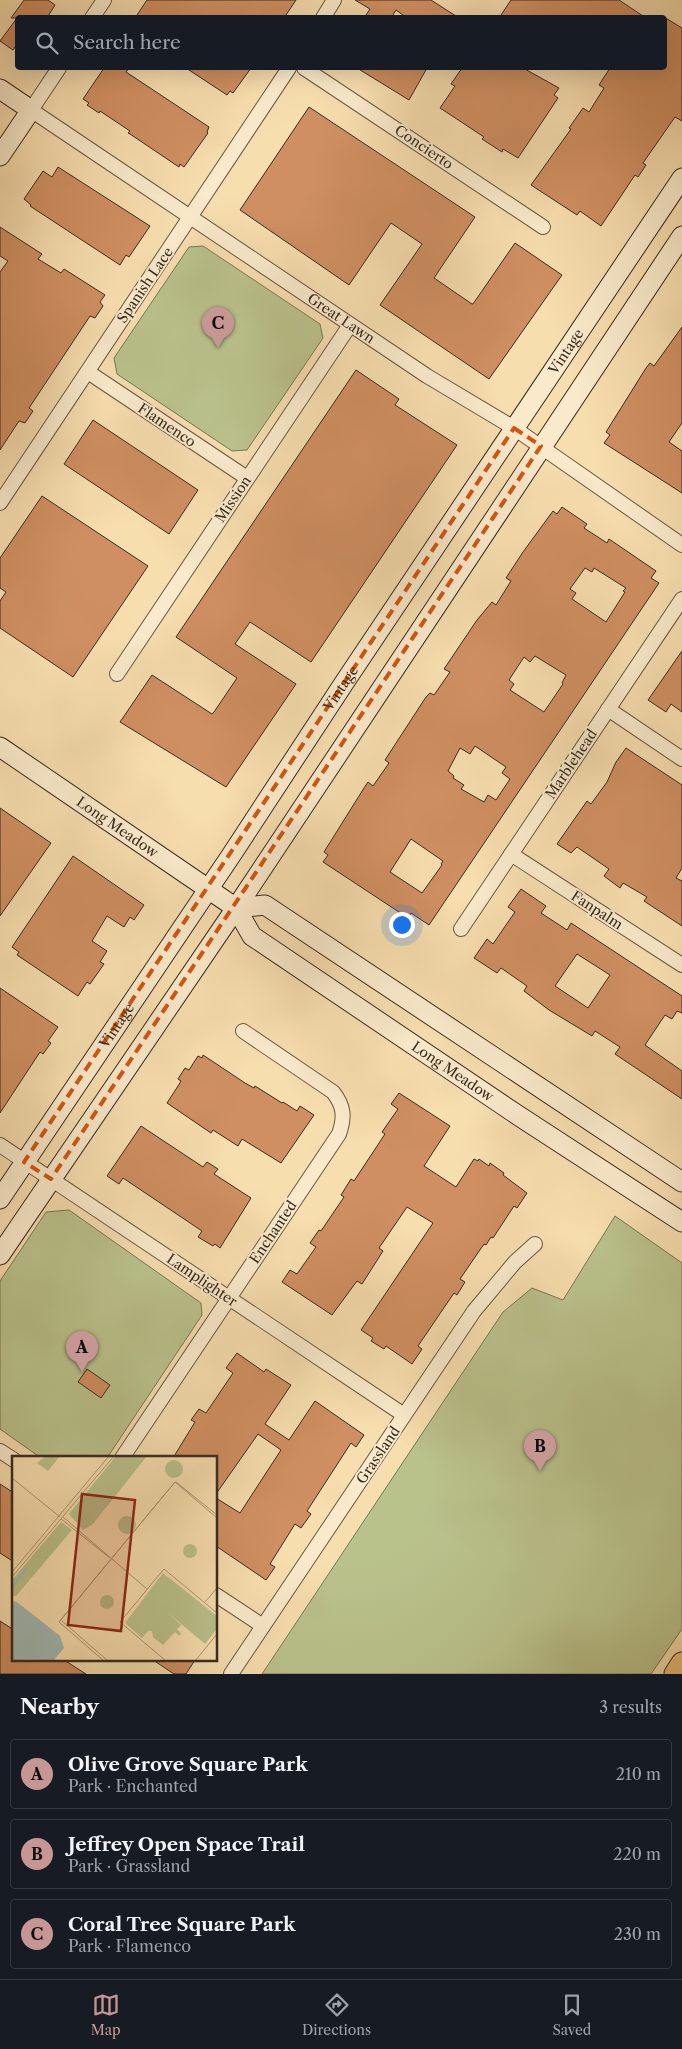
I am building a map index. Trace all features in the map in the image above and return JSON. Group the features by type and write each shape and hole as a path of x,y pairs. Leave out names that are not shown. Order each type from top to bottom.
{"main road":[{"path":"675,1674 682,1663"}],"street":[{"path":"94,15 104,0"},
{"path":"324,15 334,0"},
{"path":"0,156 58,70"},
{"name":"Spanish Lace","path":"0,503 288,70"},
{"name":"Concierto","path":"307,70 543,227"},
{"name":"Great Lawn","path":"0,89 427,376 541,446 682,545"},
{"name":"Vintage","path":"0,1199 682,178"},
{"path":"0,1255 236,908 682,236"},
{"name":"Mission","path":"117,674 350,325"},
{"name":"Flamenco","path":"88,372 247,478"},
{"name":"Marblehead","path":"461,929 682,599"},
{"path":"608,709 682,759"},
{"name":"Long Meadow","path":"0,747 236,908 252,936 519,1116 682,1222"},
{"name":"Fanpalm","path":"511,854 682,965"},
{"path":"236,908 265,905 682,1182"},
{"name":"Enchanted","path":"123,1456 339,1134 343,1124 344,1113 340,1102 333,1092 243,1031"},
{"name":"Lamplighter","path":"0,1145 404,1415"},
{"name":"Grassland","path":"231,1674 489,1291 515,1262 535,1244"},
{"path":"0,1451 12,1459"},
{"path":"218,1596 263,1626"}],"highlighted area":[{"path":"514,428 541,446 51,1179 24,1162"}],"green space":[{"path":"203,246 320,324 323,338 247,450 232,451 117,374 114,358 189,247"},
{"path":"69,1210 201,1303 202,1315 108,1456 38,1456 0,1429 0,1281 46,1212"},
{"path":"615,1216 682,1263 682,1629 651,1674 262,1674 503,1312 532,1288 563,1300"}],"building":[{"path":"24,0 48,0 55,5 49,15 15,15 15,18 11,18"},
{"path":"147,0 296,0 286,15 137,15"},
{"path":"355,0 431,0 454,15 403,15 396,10 393,15 366,15 370,9"},
{"path":"511,0 619,0 642,15 501,15"},
{"path":"667,19 682,28 682,121 675,117 643,163 646,165 638,177 635,175 601,226 580,211 577,215 531,185 571,129 569,128 583,108 589,112 604,88 599,85 609,70 667,70"},
{"path":"15,21 15,47 13,50 0,41"},
{"path":"103,70 128,70 126,72 209,127 208,133 184,167 180,164 179,167 128,133 130,131 100,111 99,113 87,105 89,103 83,99"},
{"path":"189,70 250,70 233,93 230,91 227,95"},
{"path":"360,70 426,70 409,100"},
{"path":"461,70 527,70 559,88 554,95 558,98 518,158 503,149 502,152 482,139 484,137 440,108 455,86 451,84"},
{"path":"309,107 475,217 434,278 472,304 515,243 562,275 489,379 380,305 422,244 391,223 349,285 240,210"},
{"path":"58,167 150,226 129,257 126,255 120,265 30,206 24,199 43,171 52,177"},
{"path":"0,227 42,254 38,259 61,273 64,269 105,295 100,302 103,306 95,318 90,316 29,408 33,411 25,423 19,421 0,450 0,272 8,261 0,256"},
{"path":"682,327 682,423 669,442 682,451 682,493 604,443 610,435 606,432 646,368 650,363 654,366"},
{"path":"356,370 399,399 395,405 457,445 311,662 250,622 235,644 296,684 226,787 120,722 152,675 212,714 237,678 176,637"},
{"path":"93,420 198,490 169,534 64,464"},
{"path":"42,496 148,566 73,677 0,628 0,601 6,592 0,588 0,558"},
{"path":"562,507 587,524 584,528 607,543 609,539 656,571 651,578 659,583 429,925 411,913 408,918 323,862 328,855 324,852 368,782 373,786 389,763 385,760 426,697 430,693 434,695 450,672 444,669 477,620 492,602 496,605 511,581 506,578 523,552 553,511 557,514","holes":["585,568 592,572 594,568 626,588 606,622 572,599 576,593 570,589","535,656 566,675 563,684 544,712 510,690 514,684 509,680 524,657 530,662","475,746 506,767 502,773 510,779 496,800 488,795 484,802 461,789 464,785 453,778 454,776 448,771 460,748 470,754","411,839 443,861 422,893 390,872"]},
{"path":"682,651 682,712 671,704 666,712 648,700"},
{"path":"626,748 682,785 682,868 676,878 682,881 682,926 644,901 647,897 623,883 620,888 604,876 609,869 577,847 571,853 557,844 587,801 591,804 607,782 616,762"},
{"path":"0,808 51,843 0,916"},
{"path":"73,856 144,905 134,920 130,917 124,927 107,916 92,941 107,951 100,962 104,964 90,984 87,982 78,996 17,955 19,952 12,947"},
{"path":"521,889 546,906 541,913 567,930 571,923 682,996 682,1013 677,1011 672,1019 665,1015 645,1045 682,1071 682,1099 615,1054 620,1047 595,1031 592,1036 549,1010 524,991 527,986 501,968 497,973 474,958 487,939 493,944 515,912 508,907","holes":["577,954 610,975 588,1008 555,986"]},
{"path":"0,988 58,1027 48,1041 51,1043 43,1054 40,1052 0,1113"},
{"path":"203,1055 254,1088 255,1086 297,1111 300,1106 314,1115 281,1163 242,1139 238,1146 213,1130 211,1133 167,1103 181,1081 178,1079 185,1068 189,1070 198,1056 202,1058"},
{"path":"399,1093 450,1126 424,1166 456,1187 474,1159 478,1161 479,1159 489,1166 490,1163 527,1193 517,1208 514,1206 493,1238 491,1237 486,1245 484,1244 460,1279 465,1282 457,1295 454,1293 418,1346 422,1349 412,1364 386,1346 384,1349 371,1341 373,1338 361,1330 433,1223 407,1207 379,1248 383,1251 362,1284 357,1281 332,1315 282,1282 290,1270 297,1274 316,1247 310,1243 319,1230 321,1231 344,1197 341,1195 351,1179 354,1181 385,1134 382,1132 398,1109 391,1104"},
{"path":"141,1126 203,1167 207,1162 218,1169 214,1174 251,1198 220,1248 198,1237 202,1231 123,1178 119,1184 107,1176"},
{"path":"237,1353 264,1372 266,1369 291,1385 265,1424 289,1440 315,1401 364,1435 356,1447 351,1443 307,1511 311,1514 301,1528 295,1524 270,1564 275,1567 266,1580 218,1547 218,1499 240,1513 281,1450 258,1434 218,1491 218,1456 174,1456 195,1422 191,1420 199,1409 206,1413 233,1373 226,1368"},
{"path":"87,1369 110,1385 101,1398 78,1382"},
{"path":"0,1484 12,1492 12,1561 0,1553"},
{"path":"0,1621 12,1629 12,1662 67,1662 86,1674 0,1674"},
{"path":"156,1662 194,1662 186,1674 174,1674"}],"place":[{"name":"Coral Tree Square Park","path":"218,348"},
{"name":"Olive Grove Square Park","path":"82,1372"},
{"name":"Jeffrey Open Space Trail","path":"540,1471"}]}
